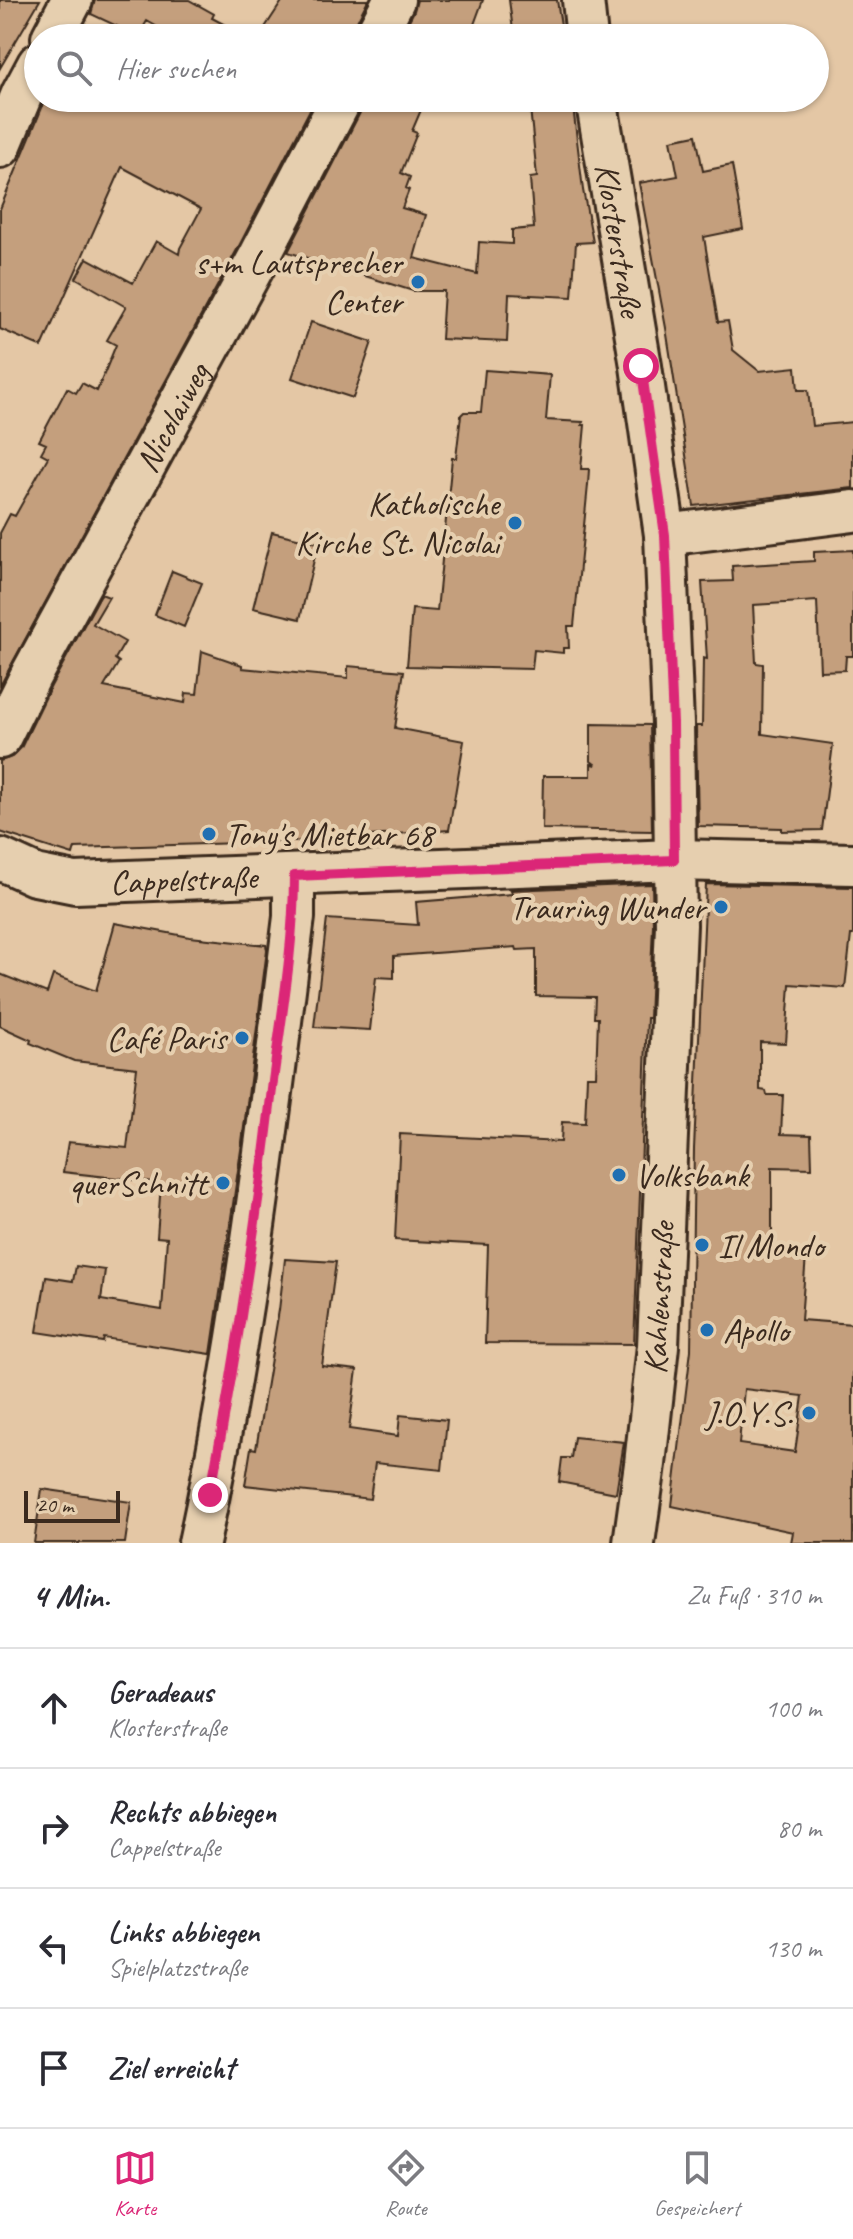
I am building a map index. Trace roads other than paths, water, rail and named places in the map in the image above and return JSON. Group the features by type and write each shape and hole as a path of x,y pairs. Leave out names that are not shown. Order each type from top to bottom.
{"street":[{"path":"59,24 72,0"},
{"path":"381,24 394,0"},
{"path":"583,0 586,24"},
{"path":"0,147 24,90"},
{"name":"Nicolaiweg","path":"0,738 335,112"},
{"name":"Klosterstraße","path":"598,112 641,366 665,535 673,724 674,860"},
{"path":"665,535 853,511"},
{"name":"Cappelstraße","path":"0,859 35,875 75,883 674,860 853,864"},
{"name":"Kahlenstraße","path":"634,1543 658,1346 676,925 674,860"},
{"path":"199,1543 228,1399 245,1287 294,917 294,876"}],"place":[{"name":"s+m Lautsprecher Center","path":"418,282"},
{"name":"Katholische Kirche St. Nicolai","path":"515,523"},
{"name":"Tony's Mietbar 68","path":"209,834"},
{"name":"Trauring Wunder","path":"721,907"},
{"name":"Café Paris","path":"242,1038"},
{"name":"Volksbank","path":"619,1175"},
{"name":"querSchnitt","path":"223,1183"},
{"name":"Il Mondo","path":"702,1245"},
{"name":"Apollo","path":"707,1330"},
{"name":"J.O.Y.S.","path":"809,1413"}]}
